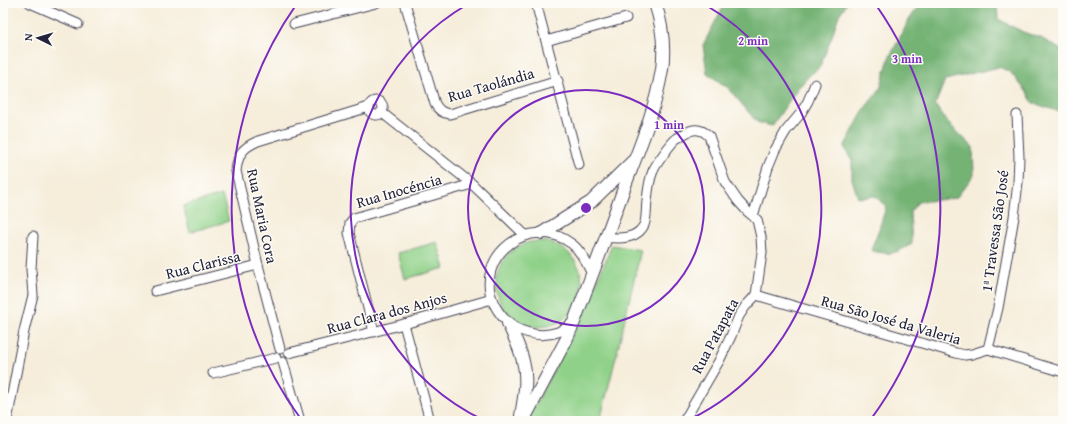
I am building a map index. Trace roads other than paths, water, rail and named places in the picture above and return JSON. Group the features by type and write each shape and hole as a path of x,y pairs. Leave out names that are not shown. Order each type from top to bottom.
{"street":[{"path":"30,3 78,24"},
{"path":"294,24 376,3"},
{"name":"Rua Taolándia","path":"405,3 435,104 441,111 450,114 558,81"},
{"path":"536,3 558,81 579,165"},
{"path":"522,421 566,340 574,322 647,127 658,90 662,68 663,45 660,19 655,3"},
{"path":"546,41 626,18"},
{"path":"753,216 775,150 786,131 808,101 815,84"},
{"name":"Rua Maria Cora","path":"280,349 258,266 236,171 238,160 248,145 369,107 371,113 377,115 381,112 472,184"},
{"name":"1ª Travessa São José","path":"988,349 998,308 1014,217 1019,164 1017,115"},
{"name":"Rua Patapata","path":"606,237 618,239 625,238 639,231 644,225 647,195 653,171 676,139 691,130 696,129 709,136 725,182 738,201 757,220 762,253 756,295 739,316 719,361 684,421"},
{"path":"542,233 591,202 635,159"},
{"path":"472,184 525,235"},
{"name":"Rua Inocéncia","path":"374,332 349,234 350,223 354,218 472,184"},
{"path":"574,322 558,332 540,335 523,332 508,323 498,312 492,299 490,286 491,273 495,260 503,249 513,241 525,235 542,233 558,236 572,244 584,257 592,274"},
{"path":"7,421 24,331 33,295 31,269 33,236"},
{"name":"Rua Clarissa","path":"155,291 258,266"},
{"name":"Rua São José da Valeria","path":"756,295 964,355 988,349"},
{"name":"Rua Clara dos Anjos","path":"289,353 374,332 492,299"},
{"path":"508,323 519,348 523,362 525,376 522,421"},
{"path":"404,324 430,421"},
{"path":"213,373 279,360 288,360 289,353 285,348 276,352 279,360 300,421"},
{"path":"988,349 1063,372"}]}
